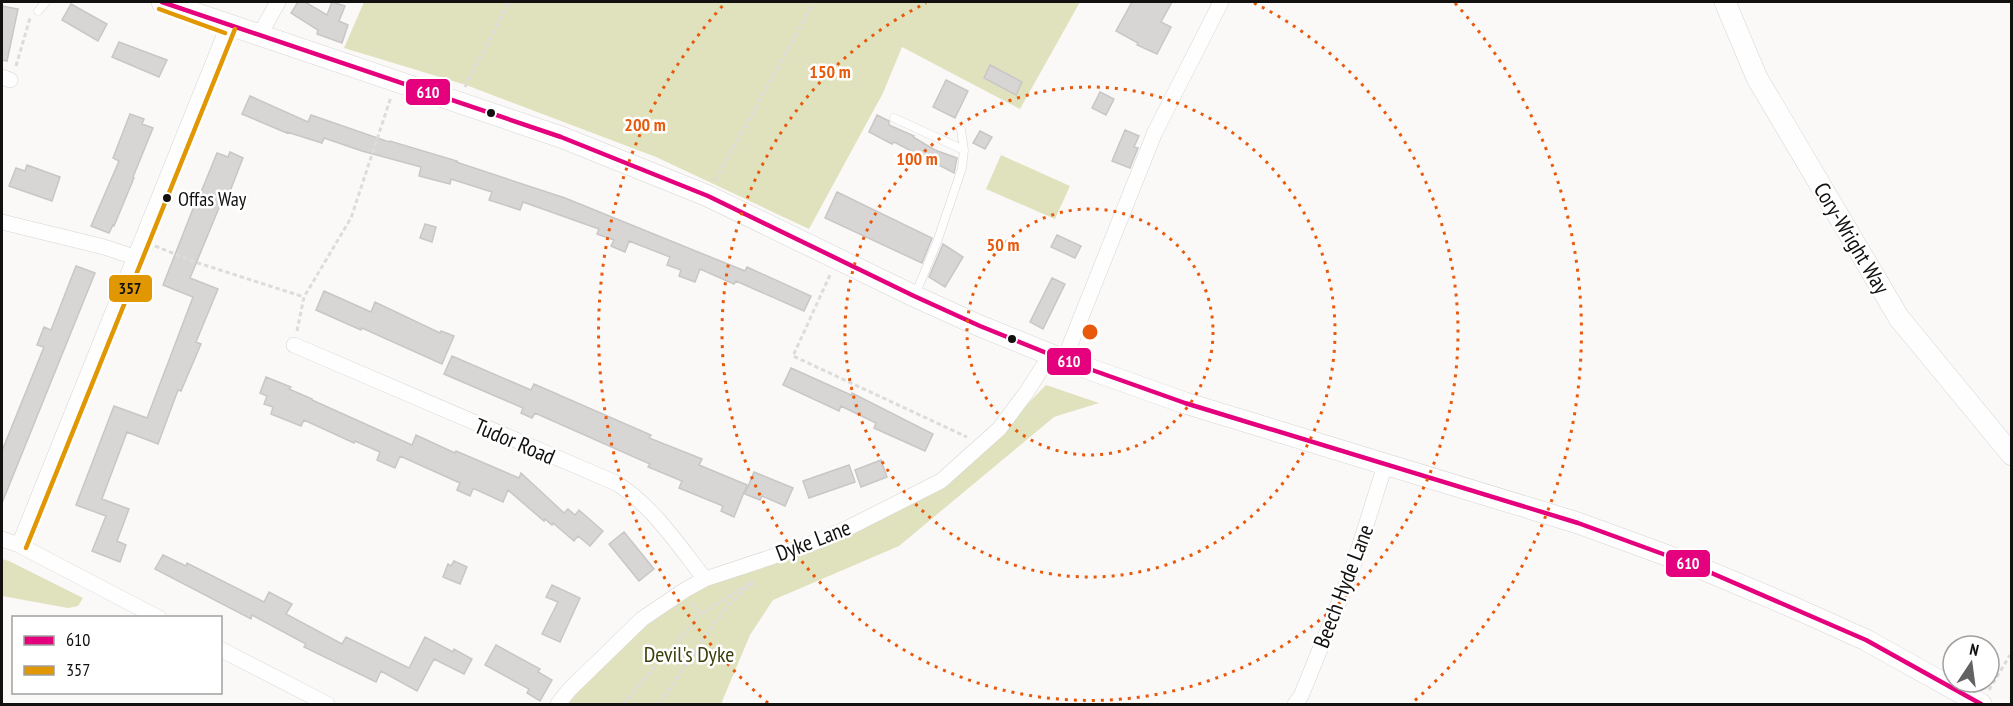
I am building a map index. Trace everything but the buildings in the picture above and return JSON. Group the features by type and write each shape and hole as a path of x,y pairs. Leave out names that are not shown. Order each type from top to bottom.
{"street":[{"path":"162,2 561,137 708,196 914,296 980,326 1058,357 1185,403 1578,523 1693,565 1866,640 1980,704"},
{"path":"261,36 278,2"},
{"name":"Dyke Lane","path":"558,705 569,690 642,620 705,579 808,545 848,528 941,481 1006,420 1058,357 1155,132 1221,2"},
{"name":"Cory-Wright Way","path":"1725,2 1757,78 1899,318 2012,455"},
{"path":"19,545 228,26"},
{"path":"2,222 104,247 134,257"},
{"name":"Tudor Road","path":"294,345 616,483 645,505 705,579"},
{"name":"Beech Hyde Lane","path":"1295,705 1351,573 1385,465"},
{"path":"2,539 19,545 155,616"},
{"path":"222,651 327,705"}],"lane":[{"path":"38,10 46,2"},
{"path":"894,118 963,150"},
{"path":"914,296 937,242 962,168 961,130"}],"path":[{"path":"457,102 509,2"},
{"path":"708,196 814,2"},
{"path":"6,79 31,17 38,10"},
{"path":"294,345 304,297 351,218 396,81"},
{"path":"141,241 195,262 304,297"},
{"path":"837,259 793,356 982,444"},
{"path":"623,705 700,615 759,576 726,607 659,705"},
{"path":"1980,704 2010,655"}],"green space":[{"path":"364,2 1080,2 1020,109 902,47 883,93 809,229 656,157 466,85 344,48"},
{"path":"1001,155 1070,186 1055,219 986,189"},
{"name":"Devil's Dyke","path":"1046,385 1099,403 1054,417 899,546 773,600 750,635 721,704 568,704 582,687 649,622 719,576 947,480 1005,427"},
{"path":"2,559 83,598 78,606 68,608 2,596"}],"transit line":[{"name":"610","path":"162,2 561,137 708,196 914,296 1064,360 1185,403 1578,523 1693,565 1866,640 1981,704"},
{"name":"357","path":"159,9 225,33"},
{"name":"357","path":"26,548 235,29"}],"place":[{"name":"Offas Way","path":"167,198"}]}
